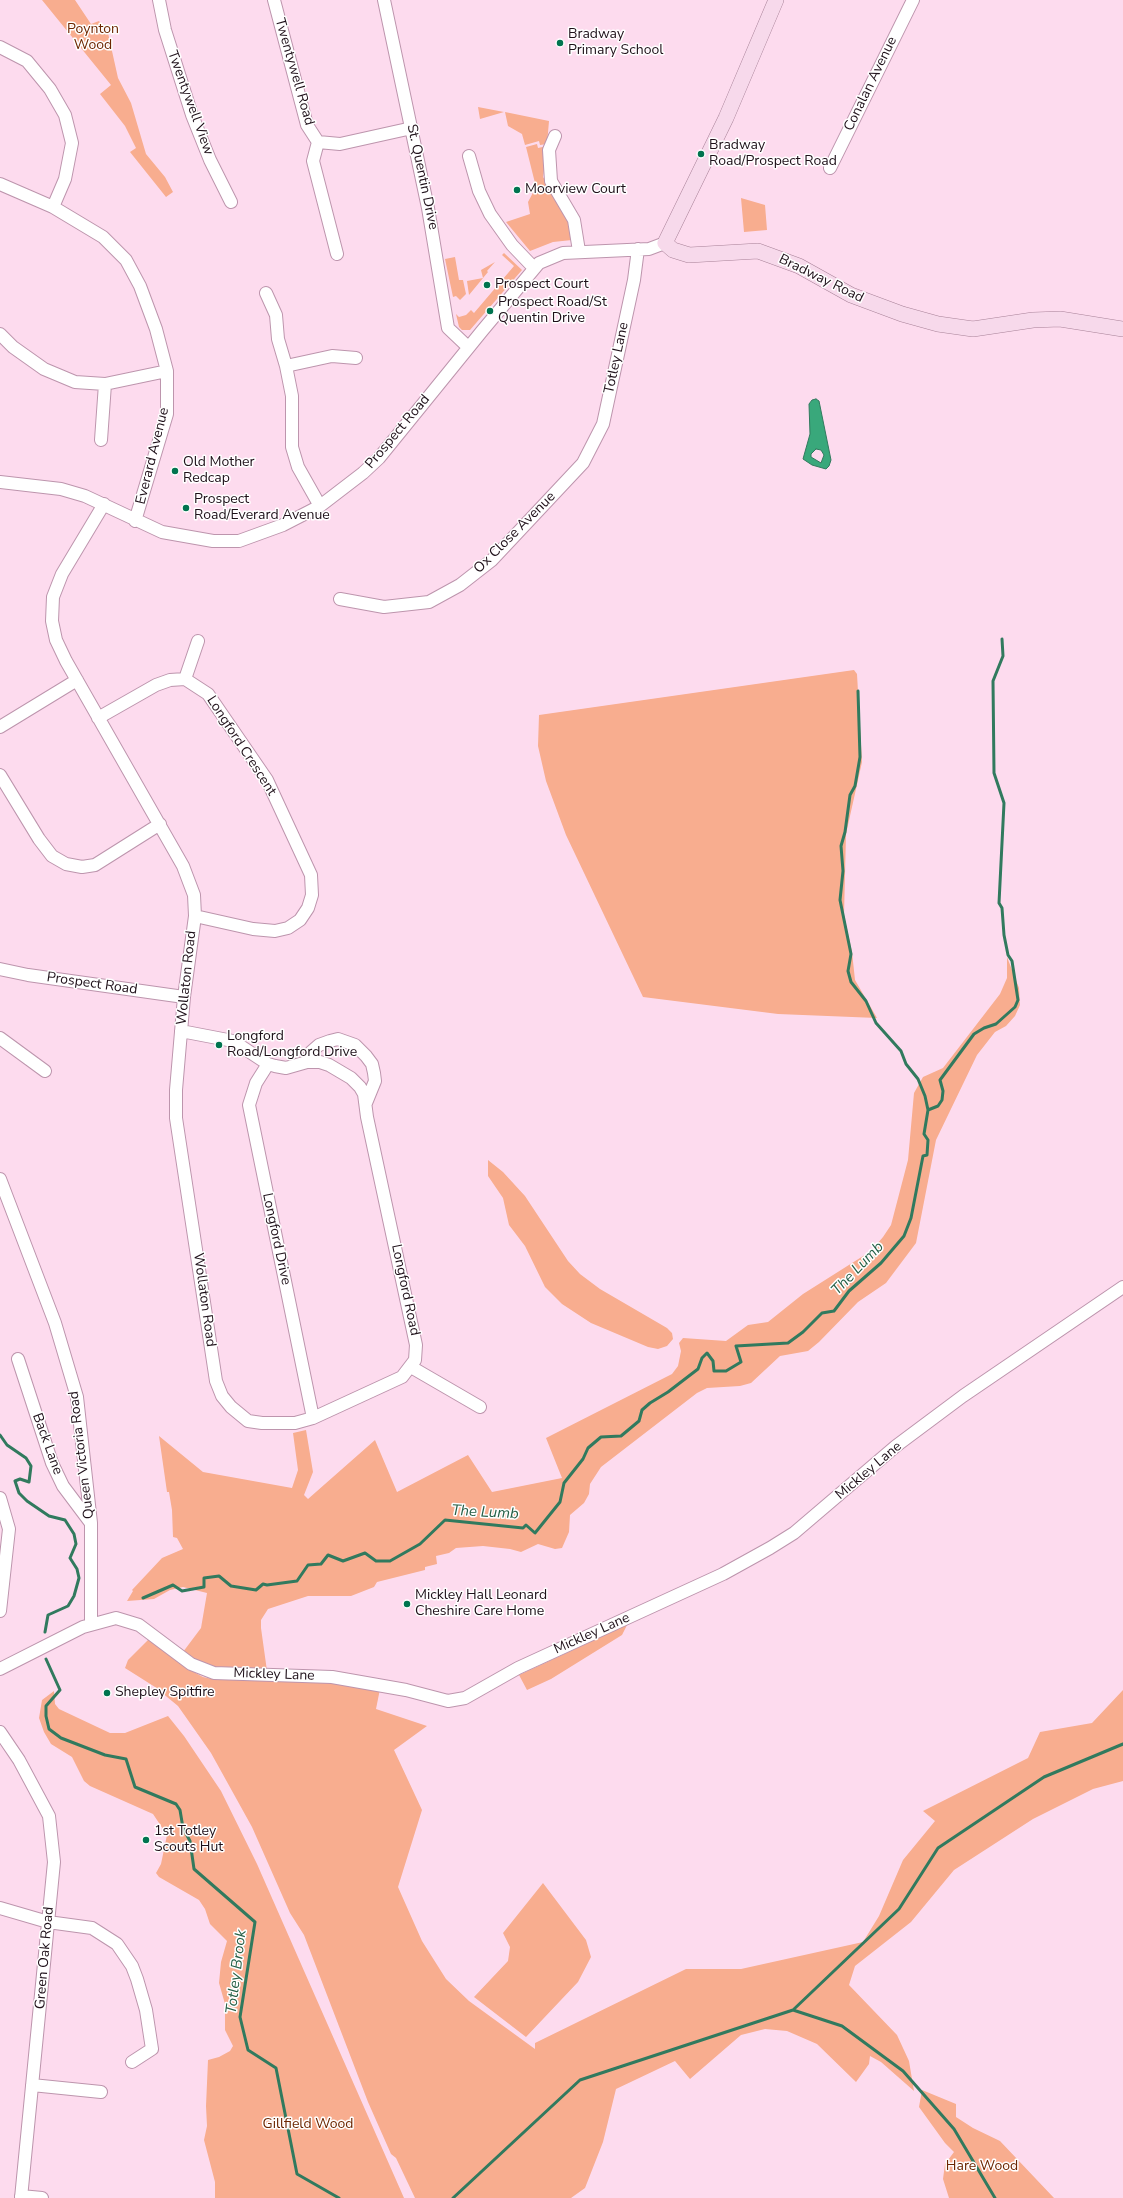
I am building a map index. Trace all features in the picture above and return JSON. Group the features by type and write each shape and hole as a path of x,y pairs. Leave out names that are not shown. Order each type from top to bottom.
{"main road":[{"path":"665,243 726,118 776,0"},
{"name":"Bradway Road","path":"665,243 674,250 689,254 749,250 763,252 799,266 851,294 902,314 938,324 973,328 1033,320 1060,319 1123,329"}],"street":[{"name":"Twentywell View","path":"159,0 169,44 192,116 210,160 231,202"},
{"name":"Twentywell Road","path":"274,0 307,125 318,142 340,144 412,128"},
{"name":"St. Quentin Drive","path":"384,0 438,258 448,328 468,347"},
{"name":"Conalan Avenue","path":"830,168 912,0"},
{"path":"0,47 27,61 50,89 65,115 72,143 65,179 53,206"},
{"path":"554,136 548,150 550,181 574,220 579,251"},
{"path":"318,142 313,161 338,254"},
{"path":"468,156 479,191 490,214 512,245 534,268"},
{"name":"Everard Avenue","path":"0,184 53,206 103,237 126,260 140,286 156,329 166,371 166,414 147,487 135,521"},
{"name":"Prospect Road","path":"0,482 61,489 104,504 135,521 162,532 213,541 239,541 283,525 320,506 363,473 379,458 468,347 534,268 554,255 579,251 649,249 665,243"},
{"name":"Totley Lane","path":"583,463 603,424 634,280 638,249"},
{"path":"266,293 276,315 278,340 286,366 292,396 292,447 298,468 320,506"},
{"path":"0,334 13,347 44,369 75,382 105,384 166,371"},
{"path":"286,366 332,356 356,358"},
{"path":"101,440 105,384"},
{"name":"Ox Close Avenue","path":"345,603 384,607 429,602 460,585 492,560 583,463"},
{"name":"Wollaton Road","path":"104,504 62,574 53,597 52,621 56,640 98,718 160,824 189,880 194,895 195,916 184,997 176,1118 216,1381 222,1396 231,1407 248,1421 262,1423 295,1423 313,1418"},
{"path":"98,718 156,684 170,680 185,680 198,641"},
{"path":"0,727 77,680"},
{"name":"Longford Crescent","path":"185,680 208,694 267,780 304,857 311,876 312,895 308,908 300,920 288,928 275,932 253,929 195,916"},
{"path":"0,775 39,839 52,856 66,864 82,867 95,865 160,824"},
{"name":"Prospect Road","path":"0,969 28,975 184,997"},
{"name":"Longford Road","path":"181,1031 233,1041 268,1064 286,1068 307,1062 320,1062 329,1065 351,1078 360,1087 366,1103 367,1117 416,1345 417,1354 411,1367"},
{"path":"0,1038 45,1071"},
{"name":"Longford Road","path":"307,1062 311,1052 319,1045 330,1041 338,1040 354,1045 372,1064 374,1073 375,1081 366,1103"},
{"name":"Longford Drive","path":"268,1064 254,1087 249,1106 313,1418"},
{"name":"Queen Victoria Road","path":"0,1178 55,1323 70,1370 78,1404 91,1523 91,1624"},
{"name":"Mickley Lane","path":"0,1669 91,1624 116,1618 130,1621 139,1625 191,1664 214,1673 332,1677 406,1690 448,1701 458,1701 518,1668 723,1574 794,1533 896,1446 963,1396 1123,1287"},
{"name":"Back Lane","path":"18,1358 52,1463 63,1486 91,1523"},
{"path":"313,1418 402,1377 411,1367 480,1407"},
{"path":"0,1498 9,1529 0,1611"},
{"name":"Green Oak Road","path":"0,1732 19,1760 49,1816 54,1876 48,1922 21,2197"},
{"path":"0,1908 48,1922 81,1925 104,1934 117,1944 132,1966 146,2010 152,2049 132,2062"},
{"path":"32,2084 101,2092"},
{"path":"21,2197 42,2198"}],"green space":[{"name":"Poynton Wood","path":"42,0 75,0 91,24 99,21 108,33 118,78 131,103 146,154 165,177 173,192 166,197 130,152 136,148 125,126 100,94 111,85"},
{"path":"478,107 504,112 480,119"},
{"path":"505,112 549,121 547,144 540,145 539,141 525,145 522,134 508,126"},
{"path":"537,144 538,148 547,146 543,177 557,198 573,231 572,240 553,242 530,251 506,222 530,214 528,202 536,187 526,147"},
{"path":"741,198 765,205 767,230 744,232"},
{"path":"504,253 522,270 470,330 462,330 459,327 456,314 459,317 466,315 471,310 474,313 514,266 502,255"},
{"path":"455,257 459,280 463,280 466,294 460,300 456,296 453,297 445,259"},
{"path":"495,262 487,271 488,272 469,295 467,281 483,278 481,270"},
{"path":"854,670 857,674 862,762 846,834 844,915 852,952 855,980 877,1018 778,1014 643,997 566,835 546,781 538,746 539,715"},
{"path":"1007,957 1019,988 1020,1005 1015,1016 1006,1026 995,1032 977,1055 936,1140 916,1243 886,1283 858,1302 819,1342 808,1351 780,1356 751,1383 740,1386 707,1388 697,1393 601,1467 590,1484 589,1494 584,1503 570,1515 569,1532 562,1548 555,1549 538,1544 521,1552 510,1549 483,1546 456,1548 449,1553 436,1556 437,1564 425,1567 425,1570 377,1582 374,1587 351,1596 308,1596 268,1609 261,1620 267,1671 219,1670 202,1665 183,1652 201,1628 207,1593 183,1587 170,1590 154,1599 127,1601 133,1591 132,1590 162,1558 183,1549 177,1538 173,1537 172,1510 169,1492 167,1492 159,1436 203,1472 292,1488 298,1470 293,1433 306,1430 313,1472 304,1495 308,1499 375,1440 397,1492 468,1455 492,1492 562,1478 546,1438 672,1374 678,1366 681,1351 679,1343 683,1338 726,1341 748,1325 768,1322 803,1294 871,1251 883,1237 891,1225 908,1160 914,1093 923,1077 943,1068 1000,994 1007,978"},
{"path":"488,1160 503,1172 525,1196 568,1261 580,1274 600,1289 667,1328 672,1333 673,1339 667,1346 658,1349 648,1347 591,1323 562,1304 545,1287 525,1246 509,1225 503,1198 488,1176"},
{"path":"627,1625 622,1635 551,1679 527,1690 519,1675"},
{"path":"150,1638 188,1669 203,1677 212,1679 322,1681 380,1689 376,1709 427,1726 394,1750 422,1810 398,1887 422,1941 446,1979 469,2001 535,2049 535,2043 686,1969 741,1969 863,1942 879,1916 903,1860 935,1821 923,1811 1028,1758 1040,1732 1092,1723 1123,1690 1123,1781 1093,1789 1033,1819 954,1870 911,1922 855,1966 849,1985 897,2035 909,2061 914,2091 881,2062 870,2056 869,2064 856,2082 817,2044 787,2031 765,2029 741,2035 690,2079 675,2061 616,2089 603,2142 585,2188 571,2198 415,2198 396,2158 391,2154 368,2102 304,1935 290,1913 252,1827 211,1753 178,1706 155,1687 125,1668 128,1660"},
{"name":"Gillfield Wood","path":"54,1691 55,1704 59,1709 110,1733 125,1733 168,1716 184,1736 221,1791 257,1864 404,2198 215,2198 215,2182 204,2140 207,2126 206,2106 208,2060 219,2057 230,2051 233,2046 225,2030 225,2004 219,1983 221,1962 227,1941 210,1924 205,1909 199,1900 159,1877 156,1873 161,1864 167,1835 153,1814 90,1786 84,1781 72,1757 51,1744 44,1732 39,1718 42,1700"},
{"path":"543,1883 586,1940 591,1957 578,1982 526,2037 474,1997 508,1961 510,1947 503,1933"},
{"name":"Hare Wood","path":"922,2090 956,2104 956,2117 973,2128 1000,2141 1054,2198 949,2198 943,2179 945,2164 954,2152 945,2143 919,2107"}],"shaded area":[{"path":"816,399 819,401 831,460 826,469 812,465 803,459 810,434 809,404 812,400","holes":["816,449 821,450 824,455 821,463 811,457 811,454"]}],"waterway":[{"path":"928,1110 938,1106 942,1100 943,1091 940,1080 974,1034 984,1028 996,1024 1015,1007 1018,1000 1012,961 1008,955 1004,935 1002,908 999,903 1004,803 994,773 993,681 1003,656 1002,639"},
{"name":"The Lumb","path":"143,1598 173,1585 182,1591 204,1587 204,1578 219,1576 231,1586 256,1590 263,1584 267,1585 297,1581 308,1565 321,1564 328,1555 343,1561 365,1553 376,1561 390,1561 420,1544 445,1520 523,1528 526,1525 535,1533 560,1502 564,1483 583,1459 588,1448 601,1437 621,1436 639,1421 642,1410 650,1403 668,1392 698,1369 702,1358 707,1353 713,1361 714,1371 726,1371 741,1362 736,1346 788,1343 803,1332 822,1313 834,1311 849,1291 881,1263 904,1236 911,1218 923,1156 927,1155 928,1140 924,1134 928,1110 925,1096 918,1079 906,1064 901,1051 876,1023 866,1001 851,982 848,971 851,954 840,900 843,871 841,846 845,832 850,795 855,786 860,757 858,691"},
{"name":"Totley Brook","path":"0,1435 7,1445 26,1458 31,1466 29,1482 20,1479 15,1481 19,1493 27,1501 49,1516 65,1520 74,1534 76,1544 70,1558 77,1569 79,1578 74,1596 68,1606 48,1615 45,1632"},
{"name":"Totley Brook","path":"46,1659 60,1690 46,1706 46,1716 49,1729 61,1738 105,1755 126,1759 135,1787 176,1804 180,1810 183,1828 190,1841 194,1869 255,1922 240,2017 248,2050 276,2068 297,2174 339,2198"},
{"path":"793,2010 899,1909 938,1848 1044,1777 1123,1744"},
{"path":"453,2198 580,2080 793,2010 842,2026 903,2071 954,2129 995,2198"}],"place":[{"name":"Bradway Primary School","path":"560,43"},
{"name":"Bradway Road/Prospect Road","path":"701,154"},
{"name":"Moorview Court","path":"517,190"},
{"name":"Prospect Court","path":"487,285"},
{"name":"Prospect Road/St Quentin Drive","path":"490,311"},
{"name":"Old Mother Redcap","path":"175,471"},
{"name":"Prospect Road/Everard Avenue","path":"186,508"},
{"name":"Longford Road/Longford Drive","path":"219,1045"},
{"name":"Mickley Hall Leonard Cheshire Care Home","path":"407,1604"},
{"name":"Shepley Spitfire","path":"107,1693"},
{"name":"1st Totley Scouts Hut","path":"146,1840"}]}
